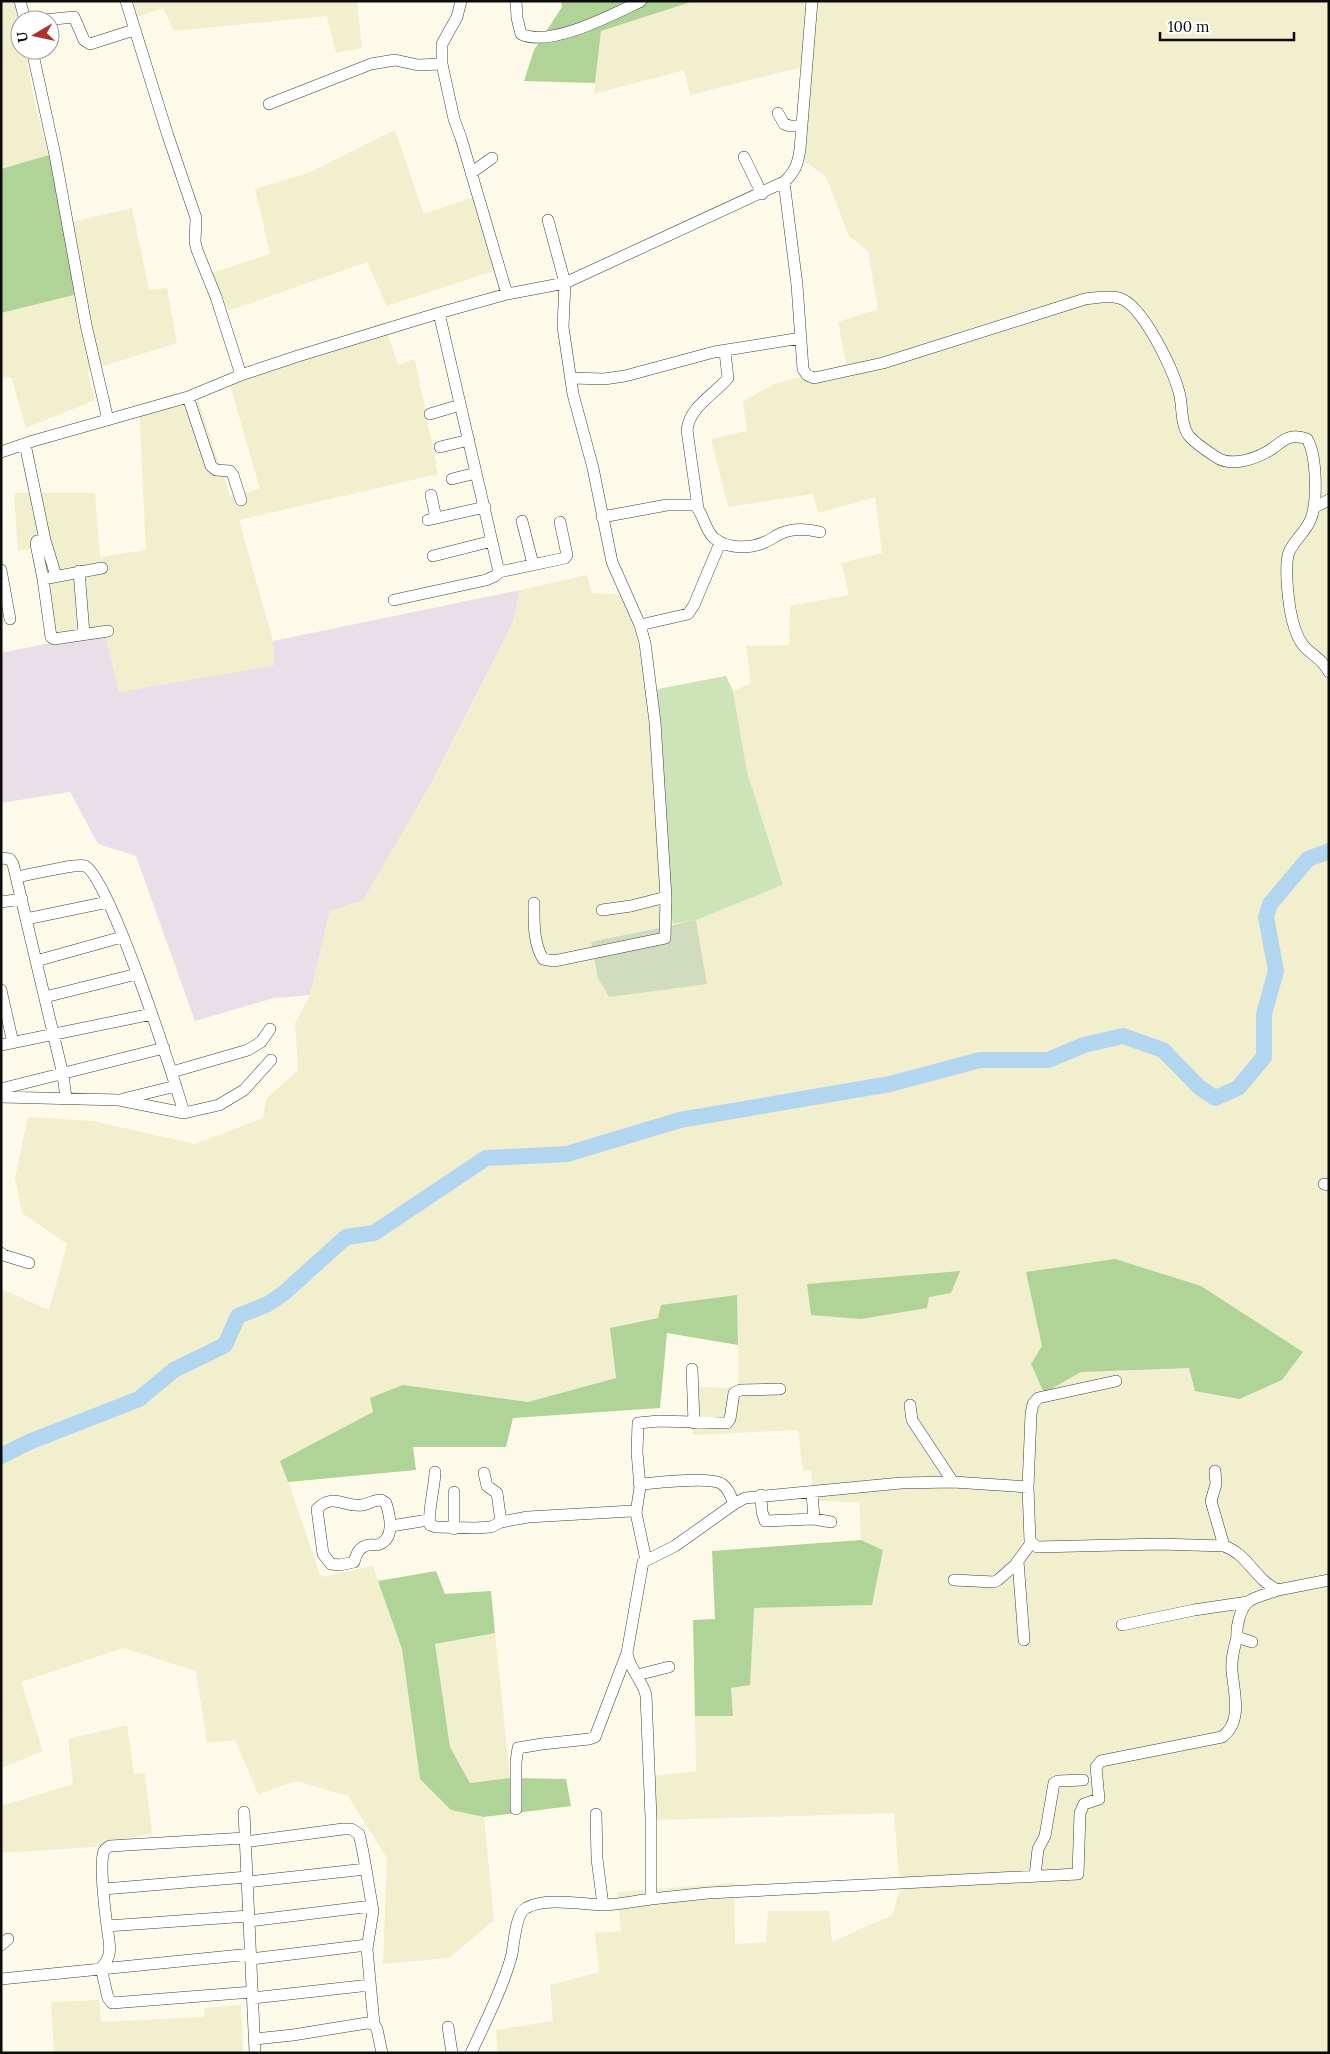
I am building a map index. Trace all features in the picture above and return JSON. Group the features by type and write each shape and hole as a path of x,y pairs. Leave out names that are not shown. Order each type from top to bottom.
{"street":[{"path":"126,1 196,218 197,250 216,297 241,375"},
{"path":"461,1 457,17 442,44 442,64 454,119 507,294"},
{"path":"516,1 517,18 521,34 530,38 568,32 593,25 641,1"},
{"path":"1,452 188,397 241,375 439,313 507,294 565,283 762,194 784,182 793,174 798,164 812,1"},
{"path":"60,18 74,16 84,40 90,44 134,30"},
{"path":"34,60 58,172 86,326 108,420"},
{"path":"269,104 363,67 387,60 396,60 418,66 442,64"},
{"path":"778,113 784,124 802,126"},
{"path":"744,157 762,194"},
{"path":"471,173 492,158"},
{"path":"784,182 798,284 803,369 807,375 814,378 884,363 1085,299 1119,298 1129,302 1150,329 1167,361 1179,392 1188,435 1217,458 1226,461 1237,461 1260,456 1292,437 1307,439 1313,461 1315,507 1309,522 1289,553 1287,585 1290,610 1298,638 1304,646 1324,662 1329,672"},
{"path":"534,903 535,935 538,951 543,959 554,961 666,938 666,897 655,722 646,643 612,562 584,429 576,406 563,327 565,283 548,220"},
{"path":"439,313 485,507 498,572"},
{"path":"572,378 604,379 625,376 714,352 725,352 801,338"},
{"path":"725,352 728,378 697,408 688,423 687,430 698,508 707,530 720,543 734,547 755,546 788,531 801,529 820,532"},
{"path":"188,397 211,466 216,470 230,471 233,474 240,500"},
{"path":"430,414 460,405"},
{"path":"440,447 468,440"},
{"path":"25,444 45,540 56,576"},
{"path":"452,479 476,473"},
{"path":"430,495 432,519 485,507"},
{"path":"1315,507 1329,500"},
{"path":"602,517 667,506 689,504 695,505 698,508"},
{"path":"522,521 533,564"},
{"path":"394,600 486,580 495,576 498,572 566,557 560,522"},
{"path":"45,540 37,541 36,544 52,638 108,631"},
{"path":"433,556 492,540"},
{"path":"640,626 688,614 694,605 720,543"},
{"path":"43,579 102,568"},
{"path":"1,570 10,618"},
{"path":"79,571 84,634"},
{"path":"1,858 10,859 17,877 63,1075 66,1098"},
{"path":"17,877 80,865 85,866 91,871 108,902 138,974 184,1113"},
{"path":"602,910 631,906 666,897"},
{"path":"1,902 22,899"},
{"path":"26,919 108,902"},
{"path":"36,960 122,937"},
{"path":"45,998 138,974"},
{"path":"1,990 7,1044 152,1014"},
{"path":"172,1072 248,1050 261,1042 270,1029"},
{"path":"2,1092 164,1048"},
{"path":"2,1092 66,1098 119,1100 184,1113 220,1105 244,1090 270,1060"},
{"path":"119,1100 176,1086"},
{"path":"2,1255 29,1262"},
{"path":"692,1369 694,1423"},
{"path":"954,1580 994,1582 1002,1577 1018,1561 1031,1543 1028,1487 1033,1404 1038,1398 1116,1381"},
{"path":"646,1560 636,1512 640,1484 637,1452 638,1423 659,1421 727,1423 730,1420 732,1396 734,1393 740,1390 780,1389"},
{"path":"910,1406 912,1420 953,1482"},
{"path":"1215,1471 1216,1488 1211,1502 1224,1546"},
{"path":"435,1472 435,1490 428,1520 430,1525 436,1528 490,1527 501,1522 528,1517 621,1510 636,1512"},
{"path":"484,1473 487,1486 497,1493 501,1522"},
{"path":"640,1484 688,1480 718,1482 727,1489 734,1504"},
{"path":"516,1809 516,1762 518,1748 589,1739 594,1736 626,1653 642,1566 646,1560 675,1546 734,1504 745,1498 761,1496 900,1484 953,1482 1028,1487"},
{"path":"454,1492 454,1529"},
{"path":"812,1493 814,1519"},
{"path":"761,1496 762,1512 765,1521 814,1519 831,1522"},
{"path":"372,1500 381,1500 386,1503 391,1526 388,1537 379,1544 366,1545 358,1552 354,1562 340,1565 330,1564 323,1554 317,1509 322,1503 332,1501 363,1505 372,1500"},
{"path":"391,1526 428,1520"},
{"path":"1031,1543 1042,1548 1160,1544 1224,1546 1233,1549 1249,1562 1272,1587 1278,1590"},
{"path":"1018,1561 1024,1640"},
{"path":"1122,1625 1194,1610 1248,1602 1278,1590 1329,1580"},
{"path":"471,2053 489,2014 511,1956 519,1916 524,1908 535,1904 560,1902 603,1905 708,1893 1078,1874 1080,1813 1084,1804 1099,1799 1096,1767 1101,1761 1222,1737 1230,1732 1234,1722 1236,1692 1232,1671 1232,1656 1241,1614 1248,1602"},
{"path":"1237,1637 1252,1642"},
{"path":"626,1653 646,1695 651,1836 651,1899"},
{"path":"638,1675 669,1667"},
{"path":"1035,1876 1038,1849 1046,1831 1054,1783 1058,1781 1083,1780"},
{"path":"244,1812 255,2053"},
{"path":"596,1814 597,1859 603,1905"},
{"path":"101,1968 107,1962 110,1953 103,1859 104,1852 110,1846 245,1840 343,1829 351,1830 358,1834 372,1906 371,1929 367,1946 374,2024 377,2029 382,2053"},
{"path":"104,1889 247,1880 366,1869"},
{"path":"107,1926 249,1919 372,1906"},
{"path":"1,1979 101,1968 367,1946"},
{"path":"101,1968 108,1998 112,2003 253,1995 370,1985"},
{"path":"255,2039 367,2023 374,2024"},
{"path":"448,2027 452,2053"}],"shaded area":[{"path":"1,1 16,1 18,10 10,10 10,60 27,60 35,105 49,155 1,169"},
{"path":"131,1 357,1 362,48 336,53 327,16 174,31 163,8 138,17"},
{"path":"694,1 1329,1 1329,2053 498,2053 496,2030 553,2021 550,1985 599,1972 595,1933 621,1931 617,1892 734,1883 735,1944 766,1942 768,1911 829,1911 832,1942 892,1915 900,1889 894,1813 656,1820 654,1776 696,1771 695,1716 733,1715 731,1688 750,1685 753,1608 872,1605 883,1550 861,1540 859,1502 814,1501 811,1470 803,1471 798,1430 693,1435 692,1387 739,1388 737,1295 659,1318 610,1328 616,1378 528,1402 403,1385 374,1412 281,1461 321,1577 373,1566 402,1649 420,1779 451,1810 484,1817 494,1920 449,1958 383,1964 387,1858 348,1796 296,1781 258,1794 235,1740 207,1743 196,1671 123,1648 21,1682 43,1751 1,1768 1,1289 49,1310 67,1244 22,1213 15,1178 28,1117 93,1121 195,1144 263,1118 266,1099 298,1070 295,1023 310,995 330,911 363,900 432,782 513,622 520,590 587,575 592,593 627,595 636,632 647,691 656,805 673,924 592,942 707,984 696,920 783,885 747,772 733,691 751,683 746,646 789,645 790,606 849,595 841,563 882,553 875,497 818,513 813,494 728,507 711,439 747,431 743,401 775,384 846,364 838,322 878,309 868,251 849,236 826,177 799,157 806,66 690,95 684,70 594,94 601,31"},
{"path":"395,130 424,214 474,197 496,270 387,306 367,262 228,311 209,274 270,254 255,189 311,172"},
{"path":"132,208 149,290 167,288 177,343 87,371 95,400 26,428 11,377 1,378 1,313 74,295 67,223"},
{"path":"384,322 398,365 415,359 438,474 239,520 273,641 274,665 119,692 105,633 56,642 36,548 18,551 14,493 95,493 100,557 146,550 139,406 176,392 185,409 198,400 230,496 260,489 228,378"},
{"path":"520,590 513,622 432,782 363,901 330,911 310,995 274,998 195,1021 136,856 98,844 70,792 1,803 1,653 105,632 119,692 274,665 273,641"},
{"path":"495,1633 510,1778 470,1783 450,1747 435,1644"},
{"path":"127,1725 134,1774 145,1773 152,1833 93,1847 1,1853 1,1806 73,1784 68,1739"},
{"path":"99,2000 101,2022 204,2017 205,2008 241,2005 243,2050 238,2053 42,2053 54,2051 51,2002"}],"green space":[{"path":"561,1 694,1 601,31 595,83 524,81 534,50 562,7"},
{"path":"49,155 67,223 74,295 1,313 1,169"},
{"path":"726,676 733,691 747,772 783,885 696,920 673,924 656,805 647,691"},
{"path":"696,920 707,984 609,997 598,978 591,942"},
{"path":"1115,1259 1201,1286 1303,1352 1282,1380 1239,1399 1195,1391 1189,1368 1081,1372 1044,1393 1031,1364 1042,1346 1026,1272"},
{"path":"960,1271 951,1293 929,1297 927,1308 861,1319 811,1315 807,1284"},
{"path":"737,1295 738,1345 667,1333 660,1408 513,1418 506,1447 413,1447 416,1470 288,1482 280,1461 373,1412 370,1398 403,1385 528,1402 616,1378 610,1328 658,1318 661,1305"},
{"path":"861,1540 883,1550 872,1605 754,1608 750,1685 731,1688 733,1716 695,1716 693,1620 715,1619 712,1551"},
{"path":"436,1571 445,1594 491,1591 495,1633 435,1644 450,1747 470,1783 510,1778 566,1779 571,1806 484,1817 451,1810 420,1779 402,1649 378,1581"}],"waterway":[{"path":"1,1456 29,1442 139,1399 174,1370 225,1345 238,1316 268,1304 284,1293 346,1237 374,1233 486,1158 567,1154 680,1120 890,1084 980,1060 1048,1060 1084,1045 1123,1036 1163,1050 1199,1087 1215,1098 1238,1088 1264,1057 1264,1014 1276,971 1266,917 1270,904 1308,859 1329,851"}]}
